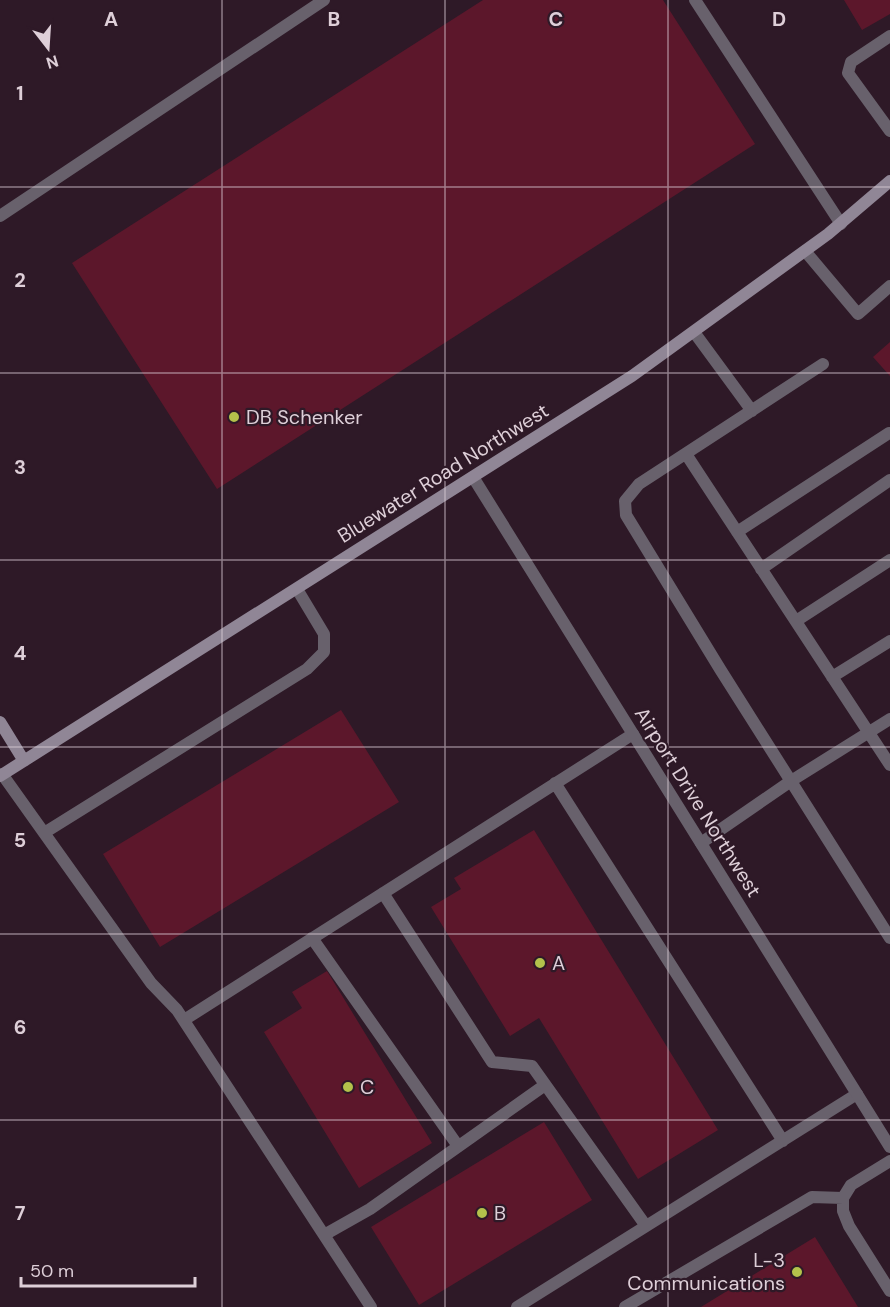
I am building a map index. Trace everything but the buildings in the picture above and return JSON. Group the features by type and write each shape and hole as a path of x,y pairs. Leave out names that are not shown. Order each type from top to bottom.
{"street":[{"path":"0,216 324,0"},
{"path":"695,0 841,224"},
{"path":"890,36 851,62 848,73 890,131"},
{"name":"Bluewater Road Northwest","path":"1,775 632,375 841,224 890,181"},
{"path":"805,251 858,314 890,286"},
{"path":"694,332 752,411"},
{"path":"823,364 639,484 625,501 626,515 890,938"},
{"path":"738,532 889,433"},
{"path":"686,454 890,765"},
{"name":"Airport Drive Northwest","path":"473,477 890,1147"},
{"path":"761,569 890,480"},
{"path":"796,621 890,560"},
{"path":"44,833 307,669 324,652 324,634 297,589"},
{"path":"832,677 890,641"},
{"path":"701,843 890,719"},
{"path":"0,722 24,761"},
{"path":"184,1020 633,734"},
{"path":"1,775 151,983 184,1020 371,1307"},
{"path":"555,783 783,1141"},
{"path":"383,893 492,1062 532,1066 646,1226"},
{"path":"312,938 458,1146"},
{"path":"324,1235 370,1209 545,1084"},
{"path":"517,1307 857,1094"},
{"path":"890,1161 850,1185 843,1198 843,1211 849,1226 890,1291"},
{"path":"625,1307 812,1197 843,1198"}],"place":[{"name":"DB Schenker","path":"234,417"},
{"name":"A","path":"540,963"},
{"name":"C","path":"348,1087"},
{"name":"B","path":"482,1213"},
{"name":"L-3 Communications","path":"797,1272"}]}
